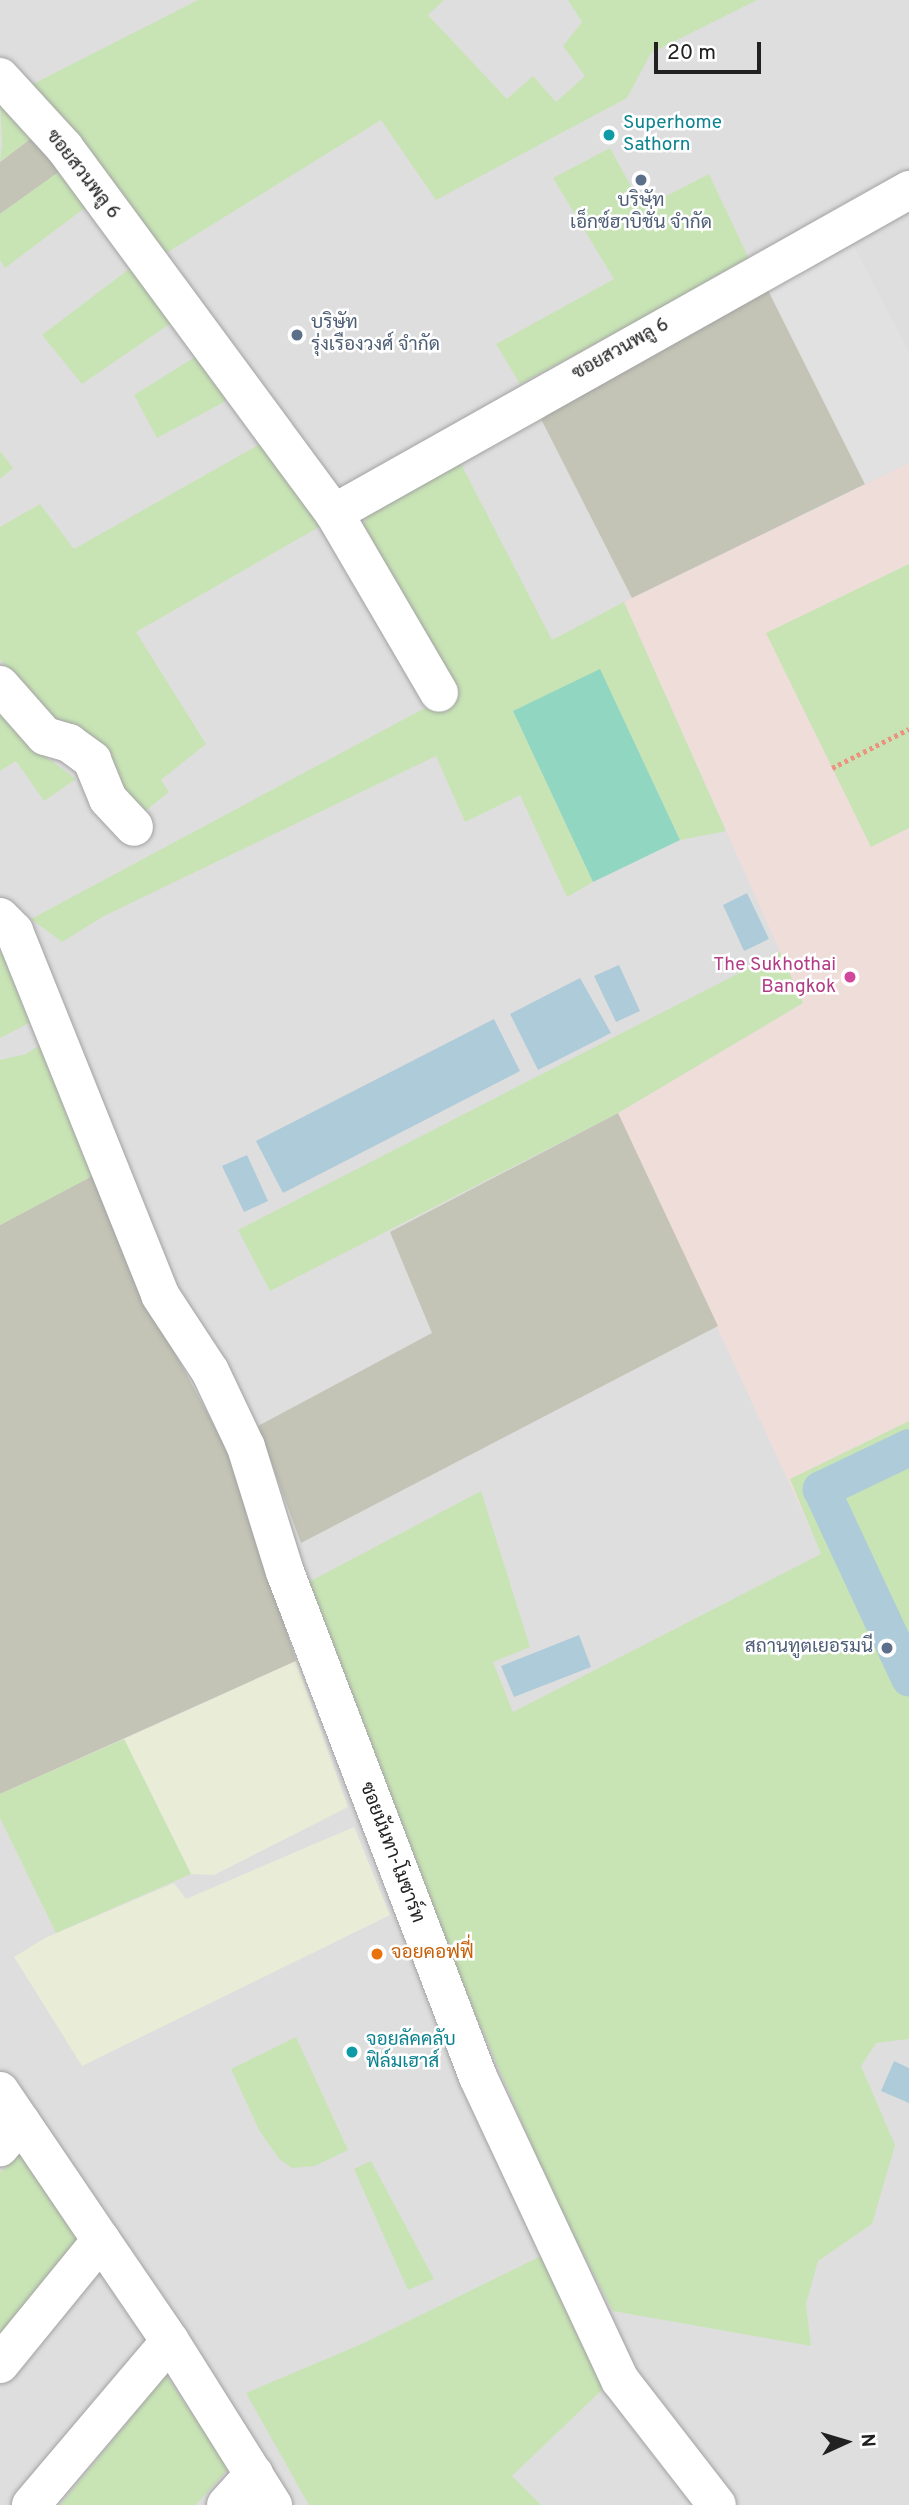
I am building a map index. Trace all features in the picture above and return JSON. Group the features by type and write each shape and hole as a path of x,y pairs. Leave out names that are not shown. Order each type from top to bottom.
{"street":[{"name":"ซอยสวนพลู 6","path":"0,77 64,148 334,513 439,693"},
{"name":"ซอยสวนพลู 6","path":"334,513 909,190"},
{"path":"0,685 45,736 69,743 92,760 108,799 134,827"},
{"name":"ซอยนันทา-โมซาร์ท","path":"0,918 13,931 160,1295 210,1371 246,1447 289,1585 478,2077 621,2380 717,2505"},
{"path":"7,2120 102,2240 170,2341 263,2490 226,2505"},
{"path":"0,2364 102,2240"},
{"path":"31,2505 170,2341"}],"path":[{"path":"832,768 909,729"}],"shaded area":[{"path":"0,0 909,0 909,2505 0,2505"},
{"path":"34,136 63,169 0,214 0,162"},
{"path":"851,241 909,352 909,462 865,484 767,288"},
{"path":"767,288 865,484 632,598 540,417"},
{"name":"The Sukhothai Bangkok","path":"909,463 909,1742 618,1113 803,1003 624,602"},
{"path":"618,1113 718,1326 301,1543 258,1426 432,1333 390,1232"},
{"path":"94,1175 144,1296 229,1453 296,1661 0,1794 0,1225"},
{"path":"296,1661 348,1807 214,1875 191,1874 124,1739"},
{"path":"354,1827 390,1915 82,2066 14,1957 45,1938 174,1883 186,1899"}],"green space":[{"path":"198,0 444,0 428,15 507,99 533,76 556,102 585,76 563,46 582,22 568,0 757,0 651,53 627,98 436,200 381,120 165,254 31,85"},
{"path":"0,98 34,136 0,162 2,145"},
{"path":"610,148 643,208 709,174 750,261 520,384 496,344 614,279 553,178"},
{"path":"63,169 90,204 5,268 0,260 0,214"},
{"path":"137,263 180,317 82,384 42,335"},
{"path":"206,350 237,395 157,438 134,395"},
{"path":"269,439 326,523 136,632 206,744 161,780 169,792 145,811 18,686 0,659 0,527 40,504 74,549"},
{"path":"0,451 13,468 0,479"},
{"path":"460,462 552,640 624,602 726,831 680,840 600,670 513,711 593,882 567,897 520,795 465,822 436,756 104,916 62,942 31,919 453,693 363,528 367,515"},
{"path":"909,564 909,828 871,847 766,633"},
{"path":"600,669 680,840 593,882 513,711"},
{"path":"0,710 42,754 76,779 44,801 16,761 0,771"},
{"path":"0,948 33,1021 0,1038"},
{"path":"780,952 803,1003 618,1113 270,1291 238,1230"},
{"path":"43,1043 94,1175 0,1225 0,1060 26,1054"},
{"path":"909,1421 909,2039 876,2043 861,2066 895,2145 872,2224 818,2261 806,2304 811,2346 613,2311 558,2206 376,1783 303,1585 481,1491 530,1647 493,1662 513,1712 821,1554 790,1479"},
{"path":"124,1739 191,1874 56,1933 0,1818 0,1794"},
{"path":"296,2037 348,2150 315,2166 292,2168 279,2159 259,2130 231,2069"},
{"path":"17,2154 36,2162 85,2228 74,2251 0,2338 0,2173"},
{"path":"371,2161 434,2279 408,2290 354,2169"},
{"path":"545,2254 607,2385 512,2476 541,2505 309,2505 246,2393 364,2343"},
{"path":"166,2375 229,2468 196,2505 60,2505"}],"water":[{"path":"747,893 769,939 744,951 723,905"},
{"path":"619,965 640,1011 616,1022 594,976"},
{"path":"580,978 611,1033 538,1070 510,1014"},
{"path":"494,1019 520,1071 283,1193 256,1141"},
{"path":"247,1155 268,1201 244,1212 222,1166"},
{"path":"579,1635 591,1667 514,1697 501,1666"},
{"path":"894,2061 909,2068 909,2103 881,2091"}],"waterway":[{"path":"909,1447 821,1489 909,1678"}],"place":[{"name":"Superhome Sathorn","path":"609,135"},
{"name":"บริษัท เอ็กซ์ฮาบิชั่น จำกัด","path":"641,180"},
{"name":"บริษัท รุ่งเรืองวงศ์ จำกัด","path":"297,335"},
{"name":"The Sukhothai Bangkok","path":"850,977"},
{"name":"สถานทูตเยอรมนี","path":"887,1648"},
{"name":"จอยคอฟฟี่","path":"377,1954"},
{"name":"จอยลัคคลับ ฟิล์มเฮาส์","path":"352,2052"}]}
